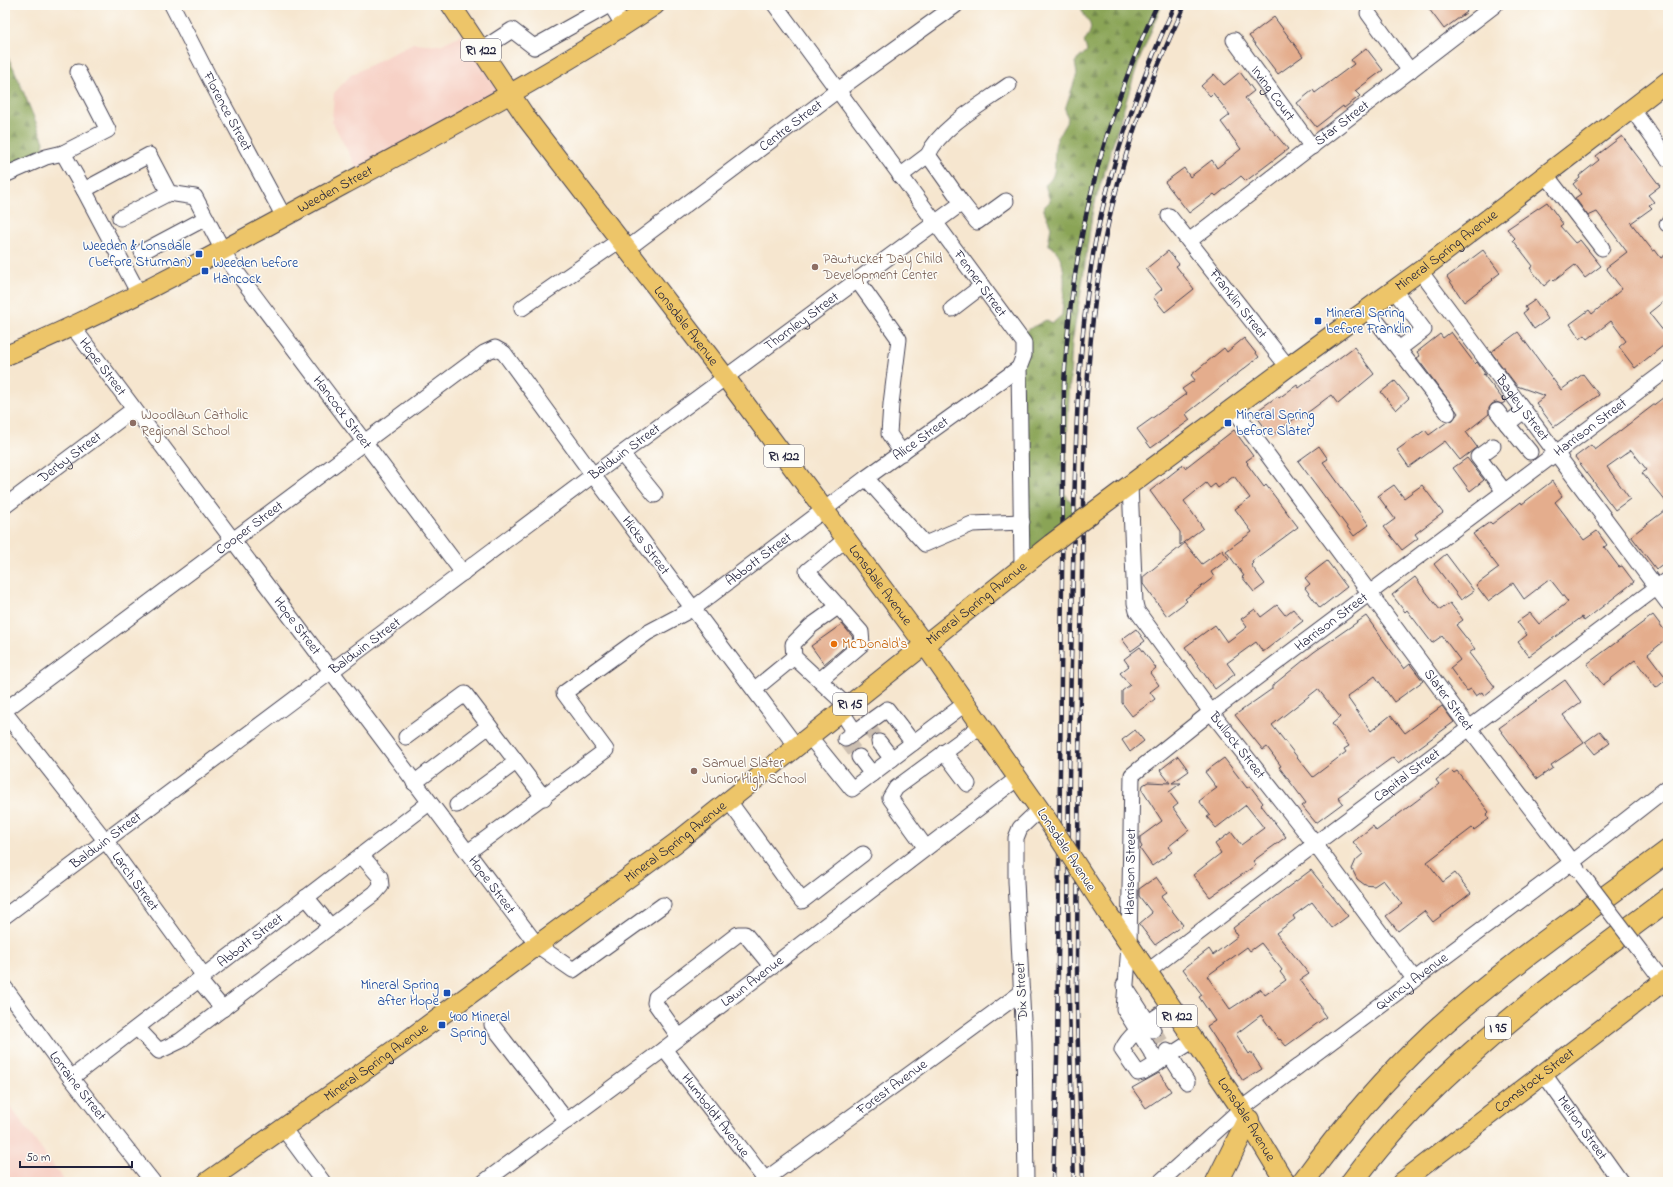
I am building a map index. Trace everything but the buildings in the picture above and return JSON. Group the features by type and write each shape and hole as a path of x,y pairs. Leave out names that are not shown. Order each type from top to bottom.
{"highway":[{"path":"1303,1182 1358,1111 1395,1070 1434,1032 1503,975 1668,850"},
{"name":"I 95","path":"1352,1182 1397,1126 1473,1050 1534,1000 1668,899"},
{"path":"1217,1182 1244,1115"}],"main road":[{"name":"Lonsdale Avenue","path":"451,5 532,125 726,378 925,645 1019,777 1129,946 1244,1115 1285,1182"},
{"name":"Weeden Street","path":"5,356 139,294 223,251 510,94 655,5"},
{"name":"Mineral Spring Avenue","path":"209,1181 537,945 677,842 1022,566 1288,367 1420,271 1668,81"},
{"name":"Comstock Street","path":"1402,1182 1666,983"}],"street":[{"name":"Florence Street","path":"172,5 217,94 284,217"},
{"path":"481,50 512,30 534,47 610,5 623,25"},
{"name":"Fenner Street","path":"775,5 1024,343 1024,355 1019,368 1022,566"},
{"name":"Centre Street","path":"522,308 624,244 956,5"},
{"name":"Star Street","path":"1188,241 1495,5"},
{"path":"1368,13 1410,70"},
{"name":"Irving Court","path":"1234,40 1312,146"},
{"path":"5,175 46,157 63,153 108,130 78,72"},
{"path":"900,176 928,155 932,146 942,133 1009,85"},
{"path":"1632,109 1668,159"},
{"path":"63,153 139,294"},
{"path":"84,190 149,155 169,193 120,218"},
{"path":"928,155 977,222 1006,201"},
{"path":"1546,175 1602,248"},
{"name":"Hancock Street","path":"169,193 195,196 223,251 234,268 463,573"},
{"name":"Thornley Street","path":"726,378 962,203"},
{"name":"Franklin Street","path":"1169,216 1288,367"},
{"path":"142,252 206,218"},
{"name":"Bagley Street","path":"1420,271 1555,453 1662,583 1668,603"},
{"path":"857,280 899,339 889,434 902,454"},
{"path":"952,308 982,286"},
{"path":"1394,290 1424,330 1399,349"},
{"path":"1368,310 1448,413"},
{"name":"Hope Street","path":"72,326 537,945 572,970 663,905"},
{"name":"Cooper Street","path":"5,711 232,539 484,353 495,348"},
{"name":"Hicks Street","path":"495,348 504,353 593,475 755,689 803,741 852,789 872,774"},
{"name":"Alice Street","path":"824,510 1019,368"},
{"name":"Harrison Street","path":"1129,946 1132,775 1211,712 1668,369"},
{"name":"Baldwin Street","path":"5,916 593,475 726,378"},
{"name":"Derby Street","path":"5,506 134,408"},
{"name":"Slater Street","path":"1233,408 1470,729 1666,983"},
{"path":"1498,411 1530,452"},
{"path":"1507,424 1524,411"},
{"path":"1493,446 1478,457 1504,491"},
{"path":"622,454 655,495"},
{"path":"866,478 925,544 972,524 1022,522"},
{"name":"Bullock Street","path":"1130,485 1135,603 1137,610 1211,712 1315,844 1415,980"},
{"name":"Abbott Street","path":"544,798 606,750 564,693 647,633 694,608 824,510"},
{"path":"846,540 807,571 861,632 862,644"},
{"name":"Capital Street","path":"1148,972 1315,844 1470,729 1662,583"},
{"path":"839,606 835,619 806,640 801,651 814,669 823,669 853,646 862,644"},
{"path":"839,606 811,626 793,644 794,657 820,680 844,709 850,735 887,709 913,743"},
{"path":"820,680 862,644"},
{"path":"755,689 794,657"},
{"path":"406,737 465,694 544,798 468,852"},
{"path":"859,757 872,774 966,703"},
{"name":"Larch Street","path":"5,711 105,840 223,1009"},
{"path":"926,848 890,798 896,788 982,725"},
{"path":"414,783 489,726"},
{"path":"879,742 892,759"},
{"path":"944,752 968,784"},
{"path":"457,806 516,762"},
{"name":"Lawn Avenue","path":"484,1182 664,1049 1019,777"},
{"name":"Quincy Avenue","path":"1160,1182 1415,980 1572,862 1668,786"},
{"path":"728,800 802,901 863,854"},
{"name":"Abbott Street","path":"71,1078 429,803"},
{"name":"Dix Street","path":"1026,1182 1024,1041 1016,882 1016,838 1020,828 1045,817"},
{"path":"137,1028 159,1051 180,1041 331,927 381,886 380,877 361,855"},
{"path":"306,897 331,927"},
{"path":"679,1037 655,1003 656,997 738,934 745,934 772,967"},
{"path":"1129,946 1124,985 1124,1009 1146,1028 1165,1056 1187,1082"},
{"name":"Lorraine Street","path":"5,988 71,1078 153,1182"},
{"name":"Forest Avenue","path":"765,1181 1022,992"},
{"path":"1171,1008 1146,1028 1125,1042 1122,1050 1138,1073 1143,1072 1165,1056 1194,1040"},
{"path":"492,1025 567,1121"},
{"name":"Humboldt Avenue","path":"664,1049 765,1181"},
{"name":"Melton Street","path":"1544,1074 1622,1182"},
{"path":"283,1128 323,1182"}],"shaded area":[{"path":"469,31 510,86 361,177 332,121 334,93 351,75 413,43 440,45"},
{"path":"5,1099 65,1182 5,1182"}],"green space":[{"path":"1081,5 1162,5 1138,63 1093,209 1072,342 1064,493 1086,519 1024,567 1020,334 1046,320 1053,323 1062,315 1064,286 1063,266 1060,257 1048,244 1051,227 1043,208 1050,201 1045,185 1054,173 1056,144 1058,137 1068,119 1065,109 1077,74 1075,62 1087,51 1084,41 1089,35 1090,25 1084,15"},
{"path":"5,52 14,69 44,142 43,149 5,166"}],"tunnel":[{"path":"866,724 879,742"},
{"path":"845,739 859,757"},
{"path":"1153,1030 1167,1051"}],"railway":[{"path":"1053,1182 1057,1059 1064,385 1067,336 1081,238 1092,190 1120,96 1137,50 1157,5"},
{"path":"1074,1182 1070,1066 1068,902 1070,713 1076,431 1083,336 1095,243 1109,182 1139,92 1175,5"},
{"path":"1083,1182 1078,1062 1077,946 1083,489 1087,390 1091,341 1096,292 1104,243 1118,182 1137,121 1159,62 1185,5"}],"place":[{"name":"Weeden & Lonsdale (before Sturman)","path":"199,254"},
{"name":"Pawtucket Day Child Development Center","path":"815,267"},
{"name":"Weeden before Hancock","path":"205,271"},
{"name":"Mineral Spring before Franklin","path":"1318,321"},
{"name":"Woodlawn Catholic Regional School","path":"133,423"},
{"name":"Mineral Spring before Slater","path":"1228,423"},
{"name":"McDonald's","path":"834,644"},
{"name":"Samuel Slater Junior High School","path":"694,771"},
{"name":"Mineral Spring after Hope","path":"447,993"},
{"name":"400 Mineral Spring","path":"442,1025"}]}
